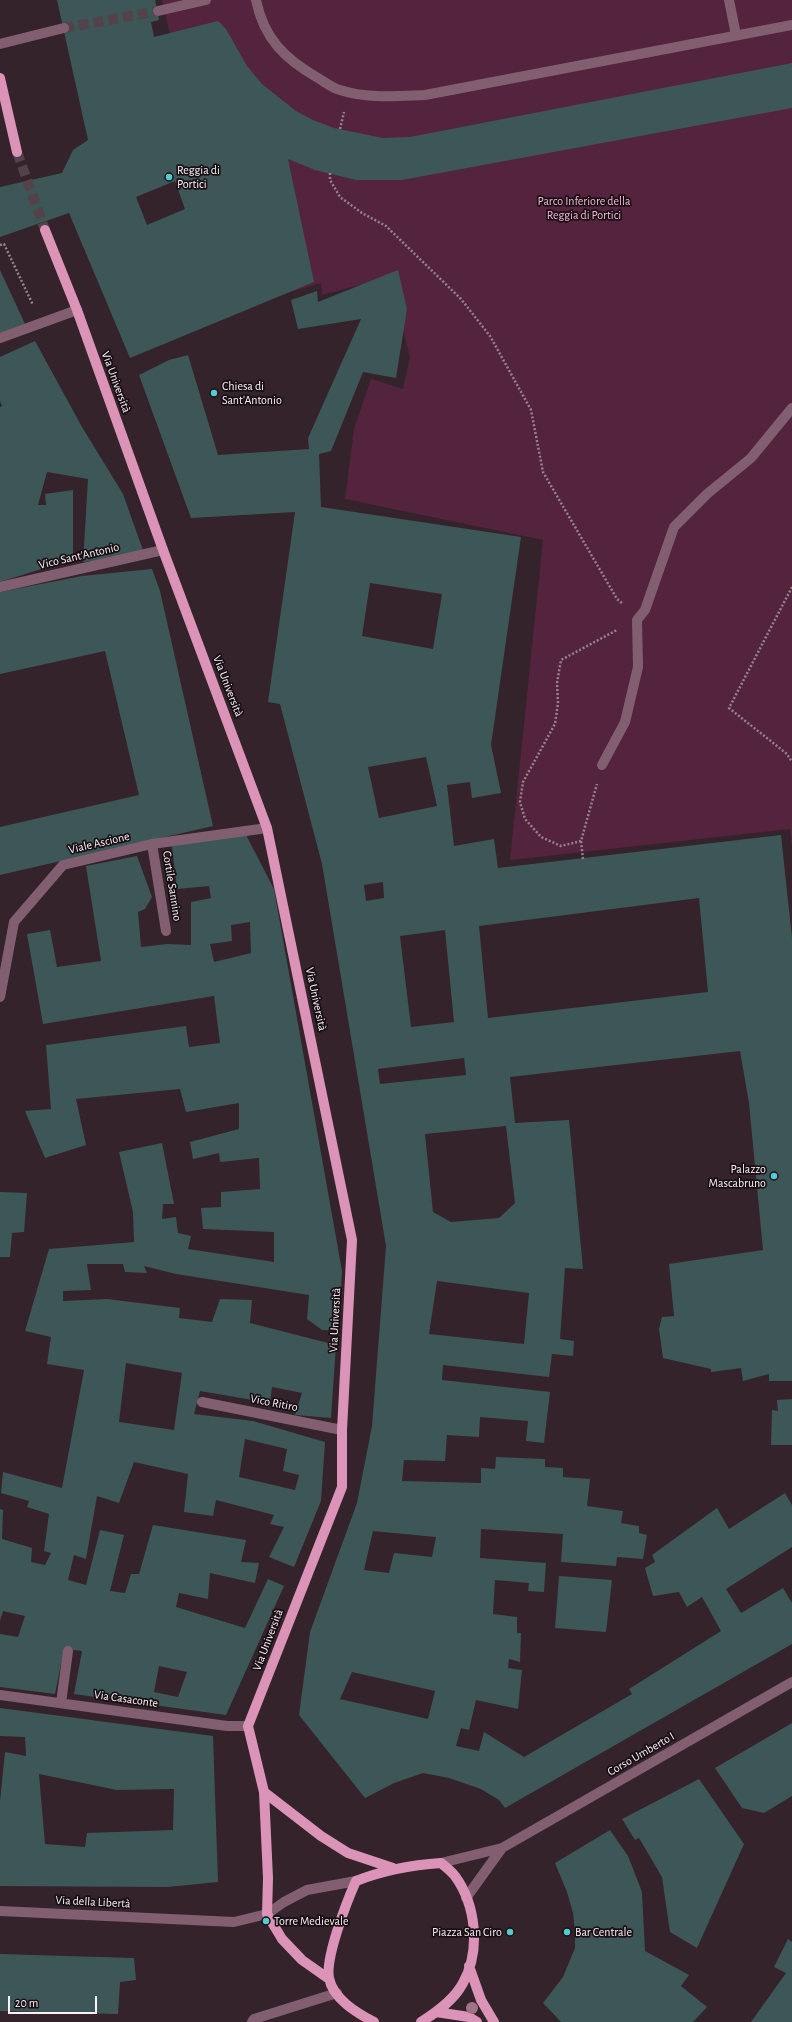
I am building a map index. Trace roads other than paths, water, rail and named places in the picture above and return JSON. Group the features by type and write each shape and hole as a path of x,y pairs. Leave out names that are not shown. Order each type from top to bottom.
{"main road":[{"path":"0,78 17,152"},
{"name":"Via Università","path":"45,230 77,310 163,550 267,828 352,1240 342,1430 342,1487 248,1726"},
{"path":"248,1726 264,1792 268,1878 267,1914 282,1940 302,1960 329,1979 337,1993 353,2011 374,2022"},
{"path":"264,1792 316,1832 348,1853 393,1868"},
{"path":"329,1979 332,1950 349,1896 356,1881 393,1868 441,1863 455,1875 472,1910 475,1943 463,1982 452,1998 436,2012 421,2022"},
{"path":"469,1966 481,2000 494,2022"},
{"path":"436,2012 469,2017 477,2022"}],"street":[{"path":"158,11 206,0"},
{"path":"256,0 259,12 272,41 296,65 339,90 378,96 425,95 792,25"},
{"path":"729,0 736,35"},
{"path":"0,44 64,28"},
{"path":"0,338 77,310"},
{"path":"602,765 625,722 638,667 637,620 645,610 674,527 707,494 751,458 792,408"},
{"name":"Vico Sant'Antonio","path":"0,587 163,550"},
{"name":"Viale Ascione","path":"0,997 14,922 63,865 152,844 267,828"},
{"name":"Cortile Sannino","path":"152,844 166,931"},
{"name":"Vico Ritiro","path":"202,1402 342,1430"},
{"path":"61,1703 68,1651"},
{"name":"Corso Umberto I","path":"441,1863 502,1848 792,1682"},
{"name":"Via Casaconte","path":"0,1695 227,1726 248,1726"},
{"name":"Corso Umberto I","path":"466,1898 502,1848"},
{"path":"267,1914 284,1902 307,1890 356,1881"},
{"name":"Via della Libertà","path":"0,1910 234,1922 267,1914"},
{"path":"252,2022 254,2019 337,1993"}],"tunnel":[{"path":"64,28 158,11"},
{"path":"17,152 45,230"}],"place":[{"name":"Reggia di Portici","path":"169,177"},
{"name":"Chiesa di Sant'Antonio","path":"214,393"},
{"name":"Palazzo Mascabruno","path":"774,1176"},
{"name":"Torre Medievale","path":"266,1921"},
{"name":"Piazza San Ciro","path":"510,1932"},
{"name":"Bar Centrale","path":"567,1932"}],"park label":[{"name":"Parco Inferiore della Reggia di Portici","path":"584,208"}]}
